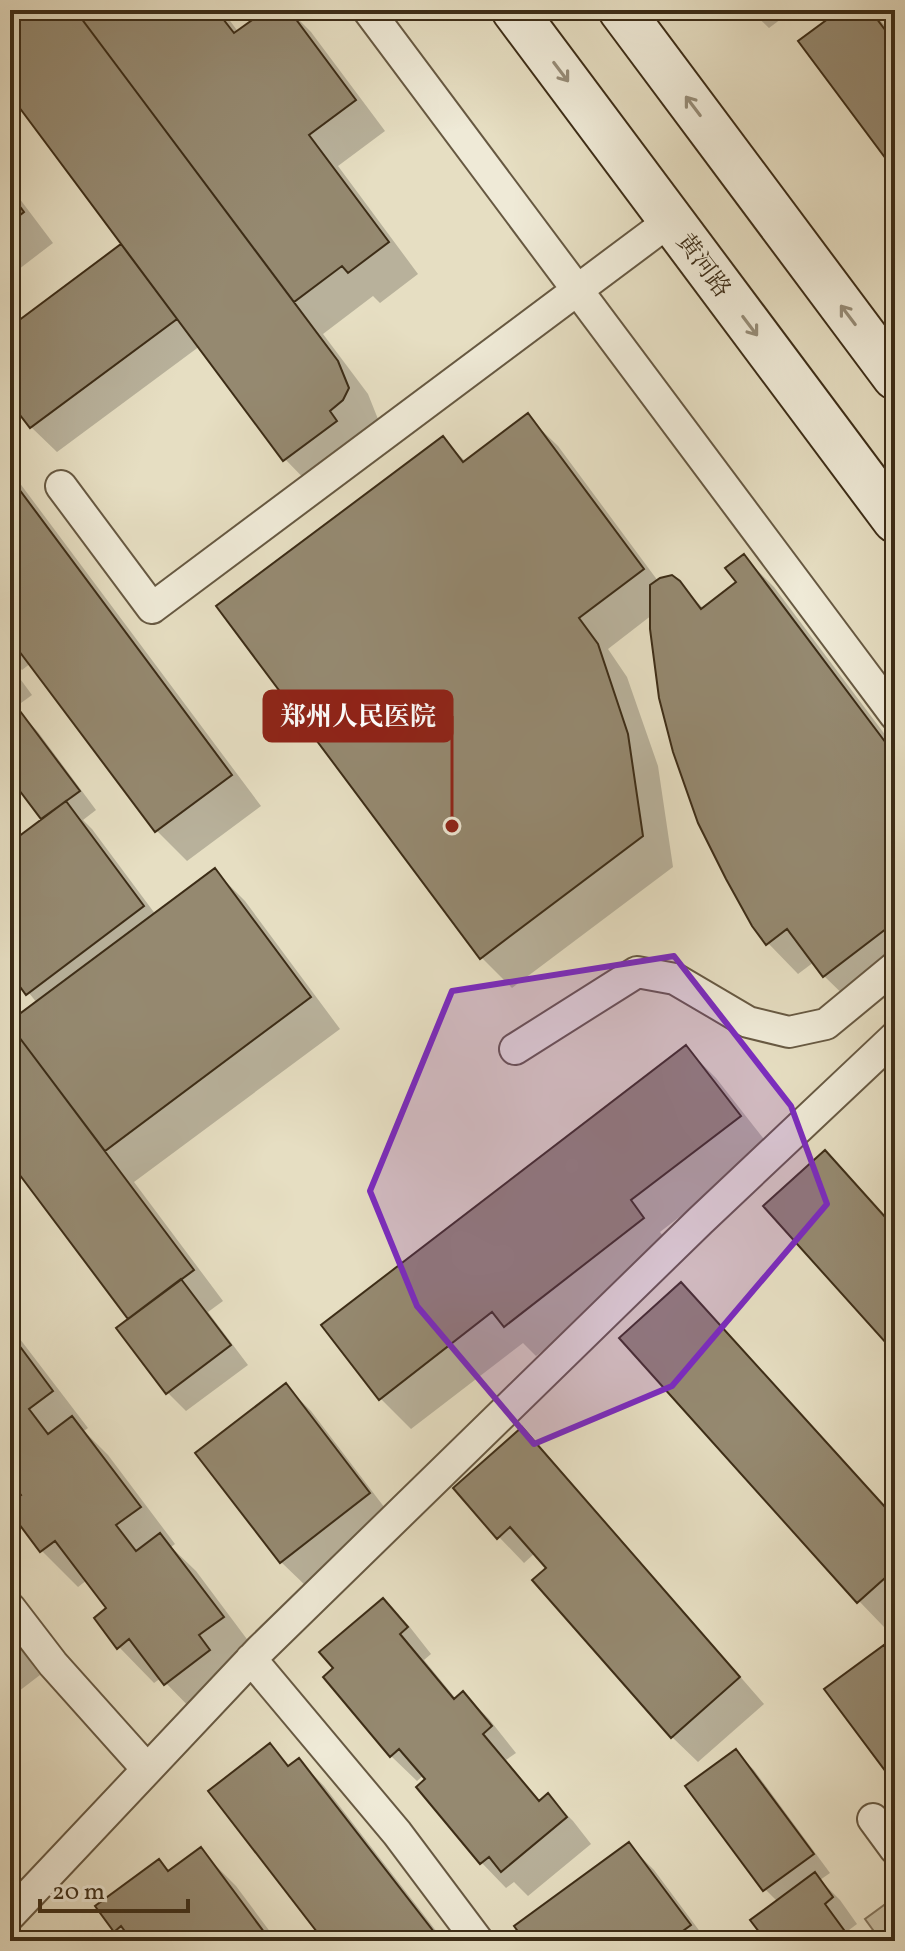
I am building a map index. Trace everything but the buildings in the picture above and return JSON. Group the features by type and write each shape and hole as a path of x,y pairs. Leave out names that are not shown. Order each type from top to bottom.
{"main road":[{"name":"黄河路","path":"514,10 895,520"},
{"path":"621,10 895,377"}],"lane":[{"path":"368,10 895,715"},
{"path":"61,486 152,608 671,220"},
{"path":"515,1049 637,972 675,979 748,1022 789,1032 826,1024 895,967"},
{"path":"10,1915 251,1659 689,1232 895,1037"},
{"path":"10,1608 53,1664 147,1769"},
{"path":"251,1659 397,1833 478,1941"},
{"path":"873,1819 895,1849"}],"highlighted area":[{"path":"674,956 791,1106 827,1204 672,1386 534,1444 417,1306 370,1191 452,991"}],"shaded area":[{"path":"895,1897 895,1941 881,1941 865,1919"}],"place":[{"name":"郑州人民医院","path":"452,826"}]}
